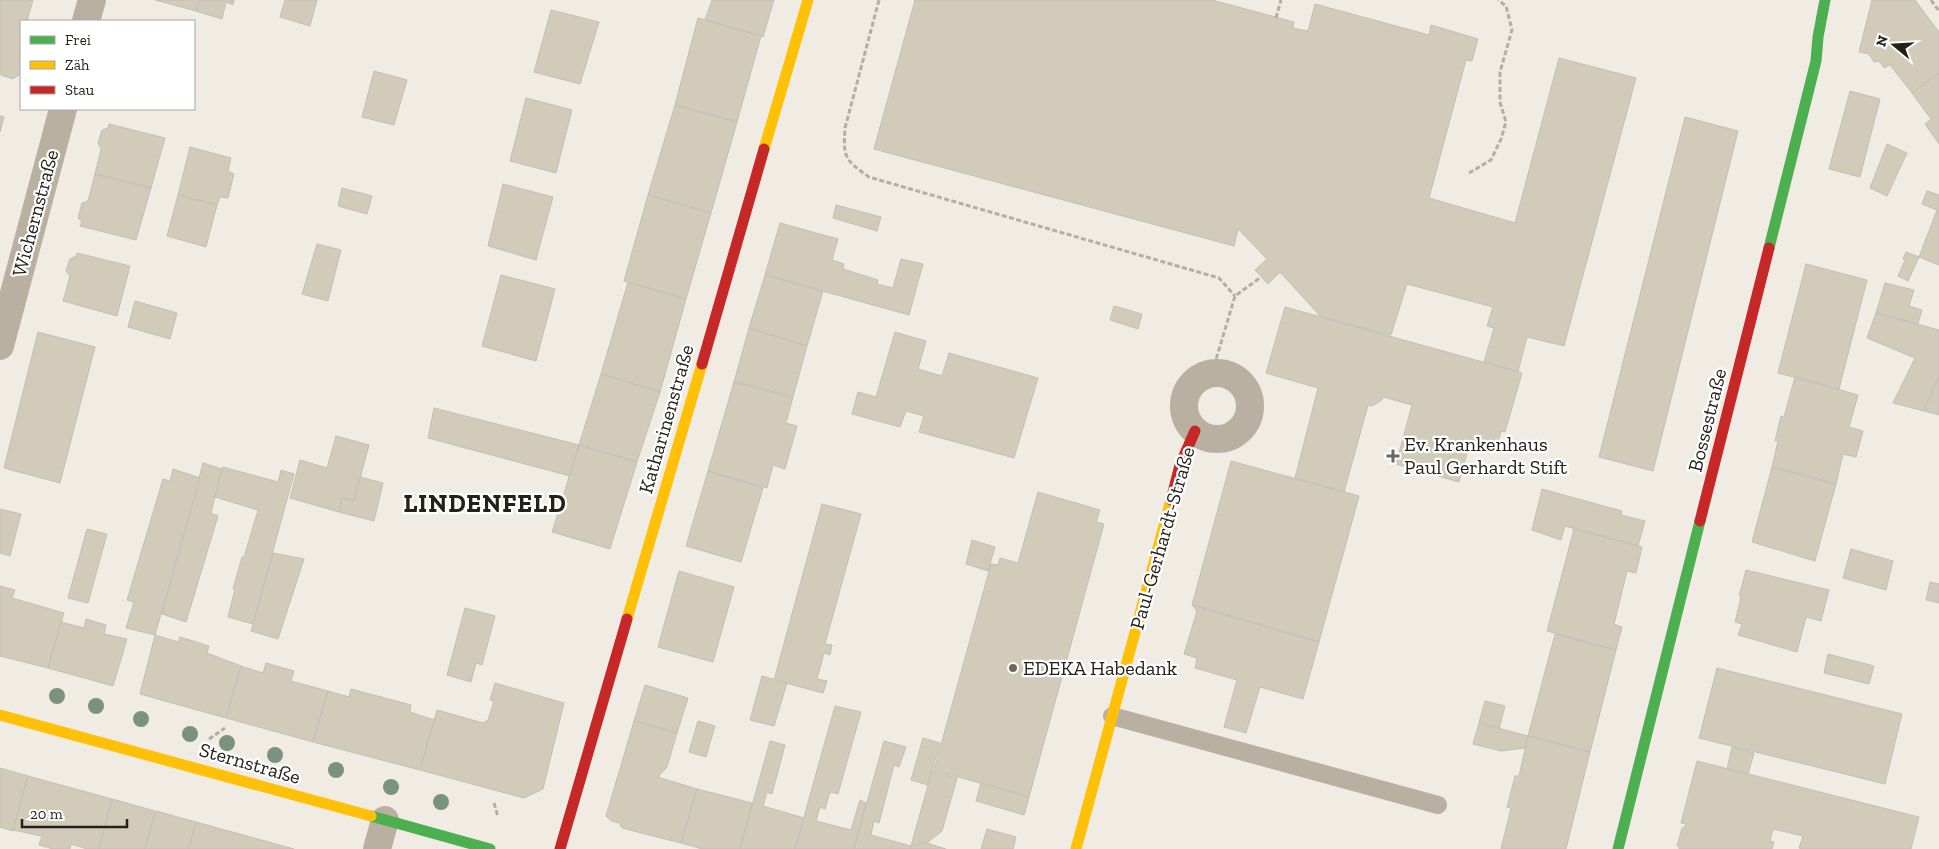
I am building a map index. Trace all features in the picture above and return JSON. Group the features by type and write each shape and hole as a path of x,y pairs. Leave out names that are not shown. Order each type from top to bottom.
{"street":[{"path":"86,20 92,0"},
{"name":"Katharinenstraße","path":"560,849 808,0"},
{"name":"Bossestraße","path":"1618,849 1814,70 1825,0"},
{"name":"Wichernstraße","path":"0,346 63,110"},
{"name":"Paul-Gerhardt-Straße","path":"1212,373 1224,374 1234,378 1243,385 1248,395 1250,406 1248,418 1238,431 1223,439 1212,440 1202,436 1195,430 1187,421 1184,412 1187,392 1192,384 1212,373"},
{"name":"Paul-Gerhardt-Straße","path":"1076,849 1180,465 1195,430"},
{"name":"Sternstraße","path":"0,714 490,849"},
{"path":"376,849 385,820"}],"lane":[{"path":"1112,716 1438,806"}],"path":[{"path":"879,0 844,128 843,149 849,163 869,178 1219,278 1235,296"},
{"path":"1276,18 1281,0"},
{"path":"1469,173 1491,160 1501,139 1506,122 1500,102 1500,72 1512,30 1506,6 1498,0"},
{"path":"1931,0 1939,11"},
{"path":"1212,373 1235,296 1261,277"}],"building":[{"path":"0,0 33,0 27,20 20,20 19,75 13,79 0,73"},
{"path":"155,0 200,0 196,11"},
{"path":"200,0 234,0 233,5 226,2 222,19 196,11"},
{"path":"285,0 317,0 310,26 280,17"},
{"path":"712,0 774,0 763,37 705,20"},
{"path":"915,0 1212,0 1294,22 1293,28 1308,31 1315,4 1429,35 1431,25 1478,39 1472,61 1466,60 1429,198 1515,223 1559,58 1636,78 1564,346 1527,337 1518,372 1484,362 1494,328 1487,326 1493,307 1407,284 1391,335 1322,318 1280,272 1268,284 1255,270 1267,259 1238,229 1234,246 874,149"},
{"path":"1872,0 1915,0 1939,32 1939,73 1912,93 1890,65 1884,68 1879,61 1874,62 1869,54 1859,52"},
{"path":"551,10 599,22 580,84 534,72"},
{"path":"698,18 761,36 737,122 675,105"},
{"path":"374,71 407,80 394,125 362,117"},
{"path":"1939,73 1939,144 1925,124 1931,119 1912,93"},
{"path":"1850,91 1880,99 1860,177 1829,169"},
{"path":"526,98 572,110 556,173 510,161"},
{"path":"675,105 737,122 711,213 648,195"},
{"path":"0,116 4,117 0,132"},
{"path":"1685,117 1738,131 1653,471 1599,457"},
{"path":"109,124 165,138 151,188 95,174 101,149 98,143 102,130 108,128"},
{"path":"1887,144 1907,153 1887,196 1870,188"},
{"path":"190,147 231,158 228,171 234,174 228,198 220,197 217,205 178,195"},
{"path":"95,174 151,188 136,240 80,226 82,222 78,218 82,203 88,201"},
{"path":"503,184 553,197 536,260 488,246"},
{"path":"342,188 372,196 367,214 338,206"},
{"path":"1927,191 1939,195 1939,265 1919,257 1937,210 1922,204"},
{"path":"178,195 217,205 206,247 167,236"},
{"path":"648,195 711,213 686,299 624,281"},
{"path":"836,205 881,217 877,231 833,218"},
{"path":"780,223 838,239 832,260 844,264 843,269 878,280 877,284 893,288 901,259 923,264 909,315 765,275"},
{"path":"317,244 341,250 328,301 302,294"},
{"path":"1906,252 1919,257 1908,281 1898,276 1905,260 1903,259"},
{"path":"77,253 130,266 117,316 63,301 70,276 66,271 70,259 76,256"},
{"path":"1806,264 1867,280 1839,389 1778,373"},
{"path":"501,275 555,289 536,361 482,346"},
{"path":"765,275 823,291 807,346 749,328"},
{"path":"628,282 686,299 660,392 601,374"},
{"path":"1885,283 1914,290 1909,306 1922,310 1918,324 1876,313"},
{"path":"135,301 177,313 170,339 128,327"},
{"path":"1114,306 1142,314 1138,329 1110,320"},
{"path":"1285,307 1522,373 1505,432 1501,431 1497,446 1471,439 1459,482 1396,464 1412,405 1383,397 1382,400 1372,406 1368,405 1344,492 1295,478 1318,388 1266,373"},
{"path":"1876,313 1939,330 1939,376 1924,411 1893,403 1915,358 1867,338"},
{"path":"749,328 807,346 793,397 734,382"},
{"path":"38,332 95,347 60,483 4,468"},
{"path":"895,332 926,341 918,369 942,376 949,353 1038,378 1014,458 919,432 924,416 906,411 900,427 852,414 858,392 876,397"},
{"path":"601,374 660,392 637,462 579,445"},
{"path":"1939,376 1939,415 1924,411"},
{"path":"1795,377 1858,395 1849,427 1863,431 1856,457 1843,454 1836,484 1772,467 1778,441 1775,441 1781,416 1784,417"},
{"path":"734,382 793,397 786,423 797,426 785,469 773,465 767,488 708,471"},
{"path":"434,408 579,445 570,476 428,438"},
{"path":"336,436 369,445 354,501 342,498 339,512 290,498 300,460 327,468"},
{"path":"579,445 637,462 610,549 552,532"},
{"path":"1231,461 1359,496 1319,642 1192,605"},
{"path":"203,463 222,469 211,513 218,516 186,622 162,614"},
{"path":"223,467 278,482 281,470 294,474 253,624 228,617 235,589 233,589 258,510 215,497"},
{"path":"1772,467 1836,484 1815,561 1752,542"},
{"path":"173,469 200,478 155,635 126,628 134,602 127,600 163,479 170,481"},
{"path":"708,471 763,488 741,562 686,546"},
{"path":"360,477 383,483 374,521 339,512 342,498 354,501"},
{"path":"1542,489 1622,511 1621,515 1645,521 1638,546 1565,526 1561,540 1532,530"},
{"name":"EDEKA Habedank","path":"1038,492 1100,510 1096,522 1104,524 1029,797 934,770 991,564 998,565 1000,558 1018,563"},
{"path":"822,504 861,514 825,644 832,645 830,655 824,653 817,679 827,681 823,693 774,680"},
{"path":"0,509 21,514 10,556 0,553"},
{"path":"87,529 107,534 88,603 68,598"},
{"path":"1574,529 1642,547 1636,573 1627,571 1614,624 1622,627 1616,650 1547,631"},
{"path":"972,540 995,547 988,571 966,564"},
{"path":"1851,549 1893,561 1886,590 1843,578"},
{"path":"273,553 304,559 278,639 251,631"},
{"path":"1746,570 1829,590 1821,621 1806,617 1797,652 1738,635 1742,624 1735,622"},
{"path":"679,571 734,587 713,662 658,647"},
{"path":"1930,582 1939,584 1939,603 1926,600"},
{"path":"0,586 15,590 12,598 64,613 48,668 0,656"},
{"path":"1192,605 1319,642 1303,699 1260,687 1246,733 1224,727 1237,680 1195,668 1197,658 1184,654 1197,611"},
{"path":"465,608 495,616 482,665 476,663 471,682 447,675"},
{"path":"86,619 106,625 104,634 127,639 113,686 48,668 61,622 84,628"},
{"path":"1555,634 1616,650 1590,752 1528,736"},
{"path":"155,635 178,642 180,637 209,646 207,653 241,666 226,718 140,694"},
{"path":"1828,654 1874,666 1869,684 1824,673"},
{"path":"266,663 294,671 291,681 328,691 313,742 226,718 241,666 263,673"},
{"path":"1717,668 1902,714 1885,784 1699,738"},
{"path":"762,676 787,683 774,726 750,720"},
{"path":"495,683 564,703 543,789 524,798 420,770 437,710 483,723 488,720 494,701 490,700"},
{"path":"645,685 688,698 677,733 634,721"},
{"path":"351,689 411,705 410,712 434,720 420,770 313,742 328,691 349,697"},
{"path":"1485,701 1505,706 1499,729 1479,723"},
{"path":"835,706 861,712 838,794 830,792 825,809 820,807 816,821 851,830 860,800 866,803 854,849 795,849"},
{"path":"634,721 677,733 667,767 658,777 697,789 681,843 622,828 619,823 611,821 606,816"},
{"path":"698,721 715,726 706,757 689,752"},
{"path":"1479,723 1528,736 1526,748 1501,751 1473,744"},
{"path":"1528,736 1590,752 1566,849 1501,849 1511,808 1507,807 1515,776 1519,776"},
{"path":"923,738 940,743 928,785 911,780"},
{"path":"770,741 785,745 772,794 767,792 763,806 804,818 795,849 740,849"},
{"path":"884,741 906,747 899,767 894,765 879,823 874,821 871,835 911,846 911,849 854,849"},
{"path":"1732,747 1754,753 1748,774 1727,769"},
{"path":"1697,761 1919,817 1911,849 1802,849 1799,848 1803,836 1773,829 1770,841 1774,842 1772,849 1679,849 1680,846 1677,846 1682,828 1686,824 1681,823"},
{"path":"0,768 28,776 13,831 0,827"},
{"path":"932,771 957,778 942,831 927,843 911,846"},
{"path":"28,776 112,799 99,849 87,849 71,844 70,849 53,849 39,845 42,836 13,830"},
{"path":"981,783 1029,797 1024,815 976,801"},
{"path":"697,789 752,803 740,849 702,849 681,843"},
{"path":"112,799 155,811 145,849 99,849"},
{"path":"156,811 196,822 189,849 145,849"},
{"path":"196,822 294,849 189,849"},
{"path":"987,829 1016,837 1013,849 981,849"},
{"path":"927,843 946,849 911,849 911,846"}],"traffic: fast":[{"path":"1769,248 1816,61 1818,37 1825,0"},
{"path":"1618,849 1700,521"},
{"path":"371,816 490,849"}],"traffic: slow":[{"path":"764,149 808,0"},
{"path":"627,619 702,364"},
{"path":"1076,849 1171,500"},
{"path":"0,715 371,816"}],"traffic: jam":[{"path":"702,364 764,149"},
{"path":"1700,521 1769,248"},
{"path":"1171,500 1180,465 1195,431"},
{"path":"560,849 627,619"}],"place":[{"name":"Ev. Krankenhaus Paul Gerhardt Stift","path":"1393,456"},
{"name":"EDEKA Habedank","path":"1013,668"}],"district":[{"name":"LINDENFELD","path":"485,503"}]}
